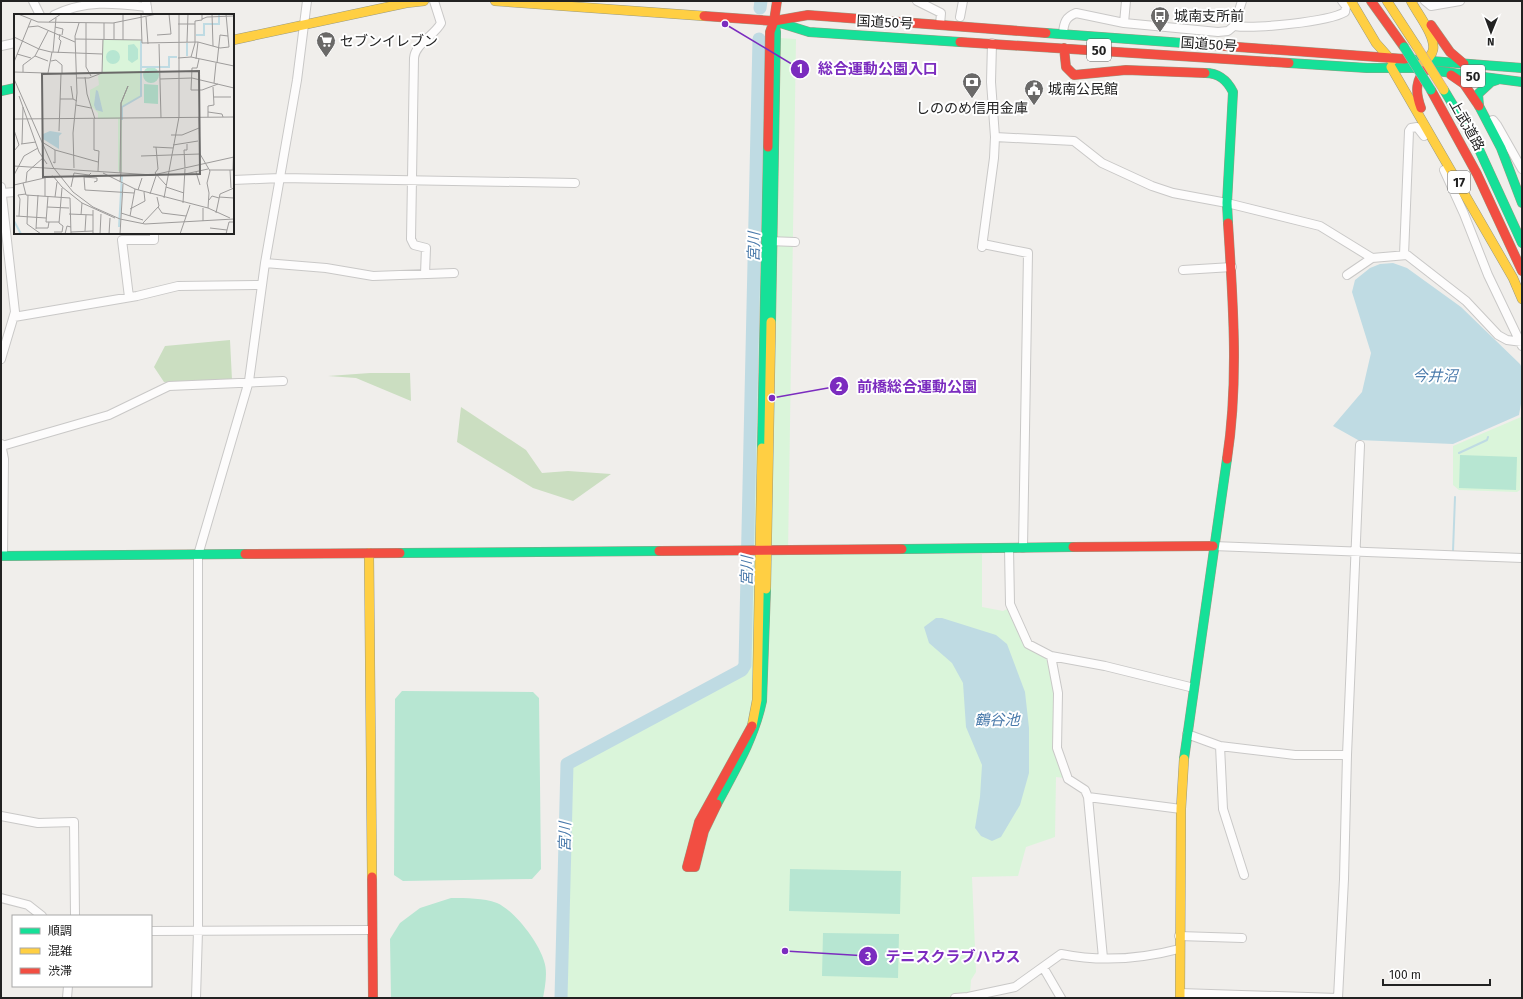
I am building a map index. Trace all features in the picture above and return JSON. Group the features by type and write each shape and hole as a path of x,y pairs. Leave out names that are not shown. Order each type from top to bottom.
{"main road":[{"path":"234,40 406,3 424,1"},
{"name":"国道50号","path":"495,1 774,21 809,32 1359,68 1414,68"},
{"path":"760,550 763,693 760,716 752,739 706,825 695,867 687,867 700,822 753,724 757,688 760,550 769,241 770,38 774,21 776,1"},
{"path":"1351,1 1387,57 1398,64 1414,68 1425,65"},
{"name":"上武道路","path":"1371,1 1404,46 1431,90 1480,180 1522,271"},
{"name":"上武道路","path":"1387,1 1456,107 1500,192 1522,243"},
{"path":"1412,1 1450,52 1464,64"},
{"path":"1412,1 1432,41 1433,50 1419,78 1416,90 1420,107 1430,128 1429,132"},
{"name":"国道50号","path":"774,21 808,15 1342,55 1387,57 1425,65 1443,72 1522,82"},
{"path":"1342,55 1355,52 1364,44 1367,27"},
{"path":"1064,48 1063,62 1066,68 1074,75 1126,70 1188,71 1222,76 1230,84 1233,92 1227,203 1234,316 1232,420 1187,734 1181,809 1179,936 1180,995"},
{"name":"国道50号","path":"1425,65 1436,62 1522,68"},
{"name":"17","path":"1391,67 1429,132 1444,163 1513,278 1522,299"},
{"path":"1443,72 1458,78 1467,86 1479,106 1509,167 1522,203"},
{"path":"1479,106 1478,94 1490,82 1498,80"},
{"path":"1,91 14,88"},
{"path":"2,556 1213,546"},
{"path":"369,553 373,998"}],"street":[{"path":"33,1 40,14"},
{"path":"196,998 198,931 198,555 249,381 265,263 281,178 305,25 307,1"},
{"path":"425,274 426,248 414,245 411,242 414,53 441,23 434,1"},
{"path":"916,1 941,13 940,25"},
{"path":"960,17 963,1"},
{"path":"1124,22 1126,1"},
{"path":"1062,33 1064,22 1069,16 1076,13 1124,22 1218,32 1228,31 1234,26 1242,1"},
{"path":"1234,26 1248,28 1324,19 1345,12 1346,6 1342,1"},
{"path":"1425,1 1431,6 1460,1"},
{"path":"56,14 73,6 109,2 147,8"},
{"path":"1,46 14,43"},
{"path":"992,43 991,82 995,137 982,246 1028,253 1023,548"},
{"path":"1487,122 1493,120 1497,125 1522,169"},
{"path":"1404,254 1409,131 1411,128 1417,127 1421,130 1444,163 1488,275 1521,343"},
{"path":"995,137 1074,141 1102,163 1132,178 1173,193 1227,203 1320,226 1372,258"},
{"path":"234,180 281,178 574,183"},
{"path":"1,359 14,317 15,305 2,190 14,192"},
{"path":"129,298 122,240 154,240 154,234"},
{"path":"769,241 795,242"},
{"path":"1347,275 1372,258 1404,254 1466,301 1498,335 1507,340 1521,343"},
{"path":"265,263 326,268 373,276 454,273"},
{"path":"1182,270 1232,267"},
{"path":"14,317 129,298 178,286 262,285"},
{"path":"2,556 2,445 109,415 169,386 249,381 283,381"},
{"path":"1180,995 1338,998 1344,879 1347,755 1360,445"},
{"path":"1213,546 1522,558"},
{"path":"1009,548 1010,604 1028,644 1051,656 1105,666 1194,688"},
{"path":"1051,656 1058,693 1057,748 1068,779 1085,790 1088,797 1103,958"},
{"path":"1187,734 1220,746 1295,755 1347,755"},
{"path":"1220,746 1223,809 1244,875"},
{"path":"1088,797 1181,809"},
{"path":"1,816 38,823 74,822 75,915"},
{"path":"1,898 28,905 41,915"},
{"path":"152,931 372,930"},
{"path":"1179,936 1242,938"},
{"path":"955,998 968,997 1015,986 1061,954 1079,958 1150,957 1179,949"},
{"path":"1042,967 1061,998"},
{"path":"67,998 68,987"}],"green space":[{"path":"762,37 796,39 788,554 982,554 982,607 1003,611 1009,608 1027,645 1046,657 1056,694 1056,713 1065,778 1056,777 1055,837 1026,847 1018,876 972,877 976,972 971,980 970,994 938,998 565,998 569,765 750,669"},
{"path":"230,340 232,380 164,382 154,367 165,346"},
{"path":"370,373 410,373 411,401 356,378 328,376"},
{"path":"461,407 526,450 542,473 568,471 611,474 573,501 533,488 457,442"},
{"path":"1521,417 1520,490 1517,492 1459,490 1453,485 1453,446"},
{"path":"1460,455 1517,457 1516,490 1459,488"},
{"path":"402,691 533,692 539,698 541,869 532,879 403,881 394,875 395,699"},
{"path":"790,869 901,871 900,914 789,911"},
{"path":"451,898 469,898 492,901 504,907 518,920 532,937 544,961 546,975 543,998 391,998 390,939 400,923 420,908"},
{"path":"823,933 899,934 898,978 822,976"}],"water":[{"name":"今井沼","path":"1393,263 1407,268 1461,307 1520,364 1522,368 1522,398 1519,415 1453,444 1358,440 1333,426 1362,392 1371,353 1352,292 1355,280 1370,268 1380,264"},
{"name":"鶴谷池","path":"936,618 942,618 996,635 1007,644 1025,692 1029,728 1029,773 1020,805 1001,837 992,841 981,836 975,828 980,797 982,765 966,727 963,683 952,663 929,643 924,627"}],"waterway":[{"name":"宮川","path":"760,8 761,1"},
{"name":"宮川","path":"561,998 567,764 742,670 745,665 759,39"},
{"path":"1459,453 1487,440 1488,437"},
{"path":"1453,551 1455,497"}],"traffic: fast":[{"path":"771,322 776,32 774,21"},
{"path":"777,22 809,32 960,42"},
{"path":"1046,33 1197,44"},
{"path":"1404,47 1431,90"},
{"path":"1405,59 1522,68"},
{"path":"1289,63 1367,68 1414,68 1522,82"},
{"path":"1205,73 1214,74 1222,78 1233,92 1227,203 1228,223"},
{"path":"1497,80 1491,82 1478,94 1479,106 1501,148 1522,203"},
{"path":"1,91 14,88"},
{"path":"1444,90 1477,145 1522,243"},
{"path":"762,448 768,147"},
{"path":"1184,759 1227,459"},
{"path":"902,549 1073,547"},
{"path":"400,553 659,551"},
{"path":"1,556 245,554"},
{"path":"717,804 749,741 759,715 762,701 766,589"}],"traffic: slow":[{"path":"234,40 406,3 424,1"},
{"path":"495,1 704,16"},
{"path":"1351,1 1376,43 1392,61"},
{"path":"1387,1 1417,47"},
{"path":"1411,1 1429,32 1433,44 1431,54 1421,64"},
{"path":"1417,47 1444,90"},
{"path":"1391,67 1513,278 1522,299"},
{"path":"766,589 771,322"},
{"path":"752,726 757,700 762,448"},
{"path":"369,553 372,877"},
{"path":"1180,998 1181,809 1184,759"}],"traffic: jam":[{"path":"768,147 770,32 774,21 777,1"},
{"path":"1371,1 1404,47"},
{"path":"704,16 774,21 808,15 1046,33"},
{"path":"1431,25 1450,52 1464,64"},
{"path":"960,42 1289,63"},
{"path":"1197,44 1405,59"},
{"path":"1064,48 1066,67 1074,75 1126,70 1205,73"},
{"path":"1421,108 1417,86 1418,81 1428,67"},
{"path":"1451,75 1464,84 1479,106"},
{"path":"1431,90 1477,174 1522,271"},
{"path":"1227,459 1231,430 1234,371 1233,312 1228,223"},
{"path":"1073,547 1213,546"},
{"path":"659,551 902,549"},
{"path":"245,554 400,553"},
{"path":"717,804 704,831 695,867 687,867 699,822 752,726"},
{"path":"372,877 373,998"}],"place":[{"name":"総合運動公園入口","path":"725,24"},
{"name":"城南支所前","path":"1160,33"},
{"name":"セブンイレブン","path":"326,58"},
{"name":"しののめ信用金庫","path":"972,99"},
{"name":"城南公民館","path":"1034,106"},
{"name":"前橋総合運動公園","path":"772,398"},
{"name":"テニスクラブハウス","path":"785,951"}]}
